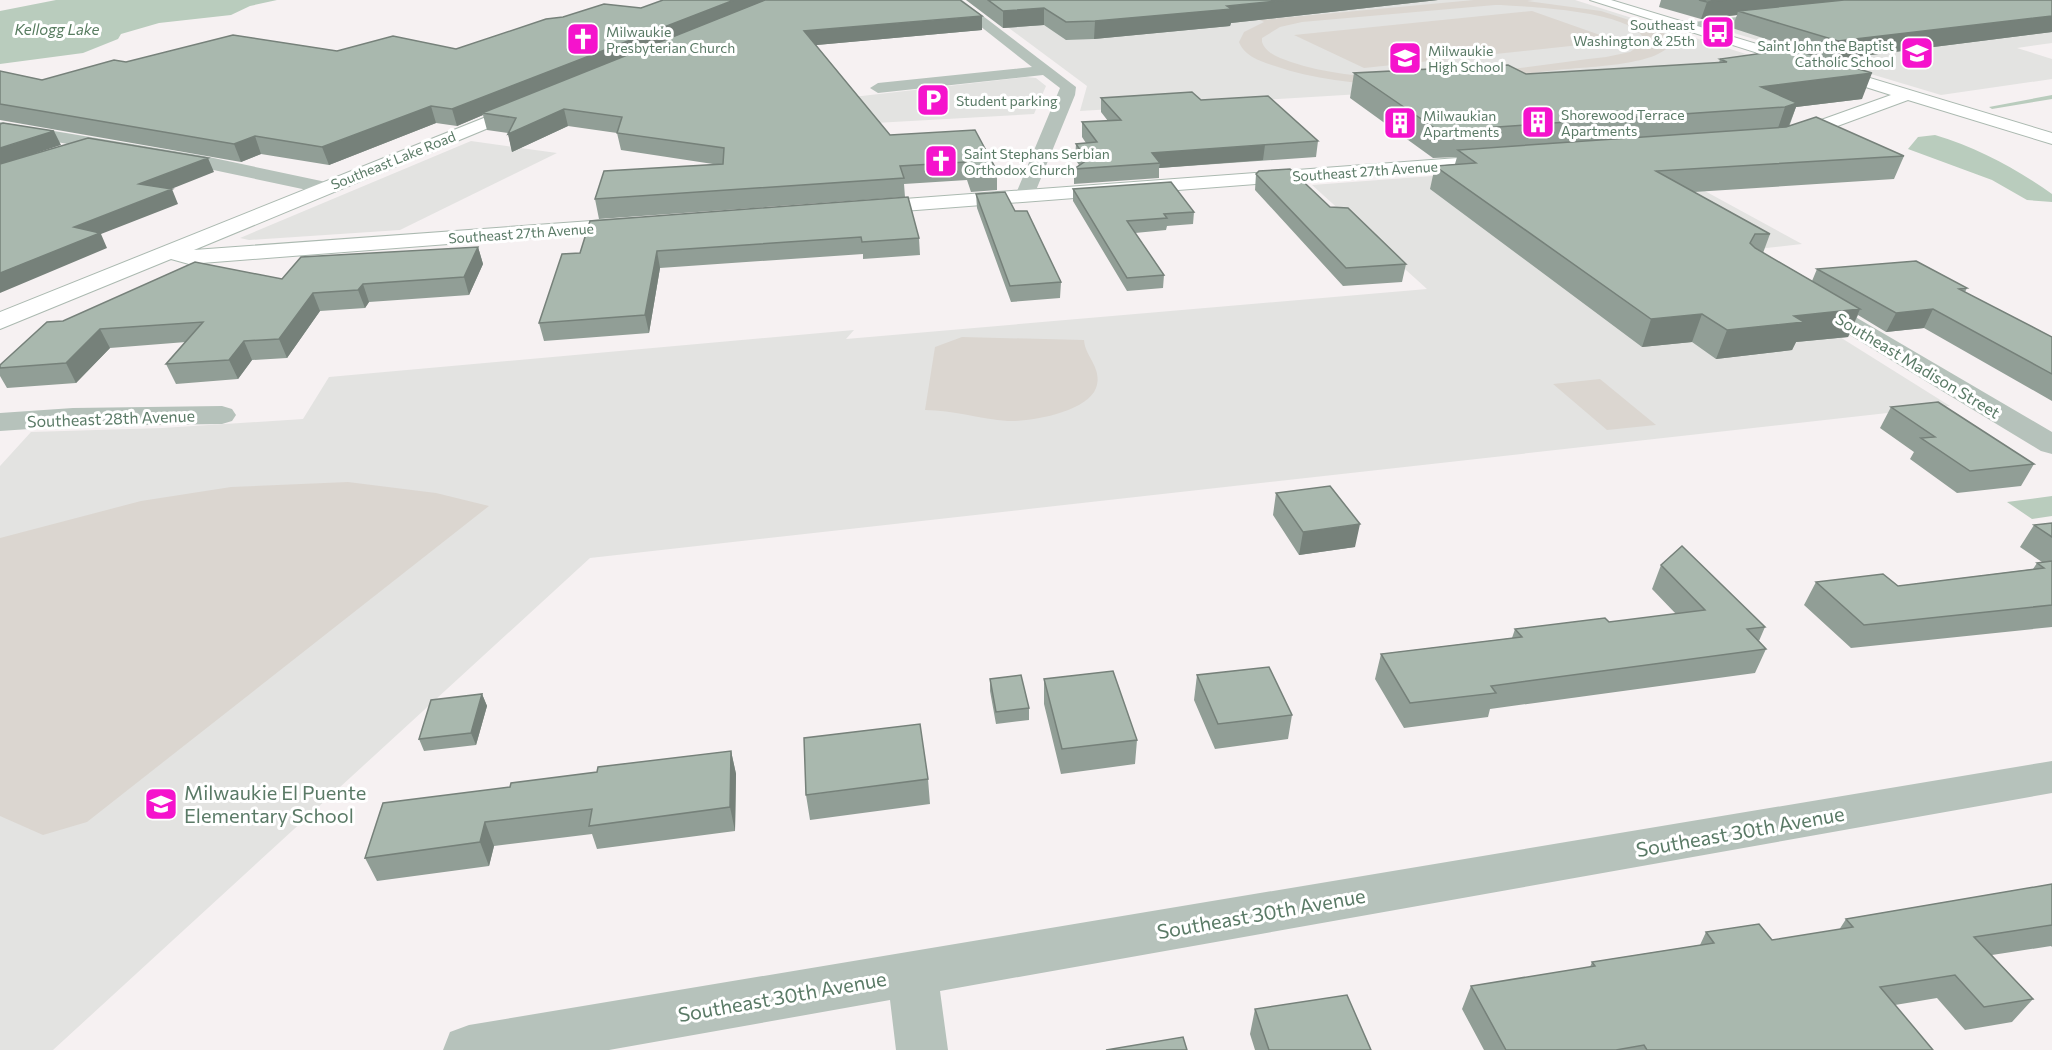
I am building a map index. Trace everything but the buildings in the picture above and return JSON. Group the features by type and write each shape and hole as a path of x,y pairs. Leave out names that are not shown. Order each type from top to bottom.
{"street":[{"path":"954,0 1068,87 1068,93 1025,196"},
{"path":"1597,0 2052,139"},
{"path":"1685,27 1798,14"},
{"path":"878,88 1047,70"},
{"path":"1766,142 1783,140 1908,96"},
{"name":"Southeast Lake Road","path":"0,321 549,97"},
{"path":"0,127 204,162 326,188"},
{"path":"51,156 92,143"},
{"name":"Southeast 27th Avenue","path":"846,209 1514,160"},
{"name":"Southeast 27th Avenue","path":"169,252 189,257 650,223"},
{"name":"Southeast Madison Street","path":"1795,291 2052,446"},
{"name":"Southeast 28th Avenue","path":"0,422 72,417 222,416"},
{"name":"Southeast 30th Avenue","path":"470,1050 2052,777"},
{"path":"912,973 922,1050"}],"shaded area":[{"name":"Milwaukie High School","path":"971,0 1575,0 1790,68 1080,111 1087,86"},
{"path":"1474,0 1534,0 1527,1 1601,11 1657,29 1665,34 1670,44 1663,51 1651,57 1618,64 1451,82 1380,84 1309,76 1254,58 1241,47 1239,42 1244,32 1264,22 1260,20","holes":["1495,5 1553,9 1602,16 1638,31 1645,42 1630,52 1606,57 1488,72 1407,77 1367,76 1328,71 1278,57 1270,53 1262,42 1262,38 1280,27 1302,22"]},
{"name":"Saint John the Baptist Catholic School","path":"1960,2 2052,23 2052,43 2017,48 2052,59 2052,79 1941,95 1717,28"},
{"path":"1532,11 1617,41 1364,68 1294,35"},
{"path":"1027,77 1036,78 1046,86 1034,114 875,123 853,97"},
{"path":"471,141 557,153 400,230 249,240 240,238"},
{"name":"Milwaukie El Puente Elementary School","path":"1648,160 1802,244 1748,250 1728,267 1950,406 590,558 53,1050 0,1050 0,466 31,432 162,428 303,419 329,377 854,330 846,339 1427,289 1312,185"},
{"path":"962,337 1084,340 1087,352 1096,369 1098,381 1096,388 1091,396 1070,409 1030,420 1008,421 925,410 935,347"},
{"path":"1600,379 1656,425 1607,430 1553,384"},
{"path":"348,482 436,493 489,506 87,822 43,835 0,816 0,538 141,501 231,487"}],"water":[{"name":"Kellogg Lake","path":"56,0 277,0 250,6 231,15 159,23 121,34 118,39 83,53 0,64 0,11"},
{"path":"1935,135 1966,146 2010,167 2052,194 2052,202 2027,200 1992,180 1908,149 1918,137"},
{"path":"2052,496 2052,516 2032,519 2007,502"}],"waterway":[{"path":"1992,107 2052,97"}],"place":[{"name":"Southeast Washington & 25th","path":"1718,32"},
{"name":"Milwaukie Presbyterian Church","path":"583,39"},
{"name":"Saint John the Baptist Catholic School","path":"1917,53"},
{"name":"Milwaukie High School","path":"1405,58"},
{"name":"Student parking","path":"933,100"},
{"name":"Shorewood Terrace Apartments","path":"1538,122"},
{"name":"Milwaukian Apartments","path":"1400,123"},
{"name":"Saint Stephans Serbian Orthodox Church","path":"941,161"},
{"name":"Milwaukie El Puente Elementary School","path":"161,804"}]}
